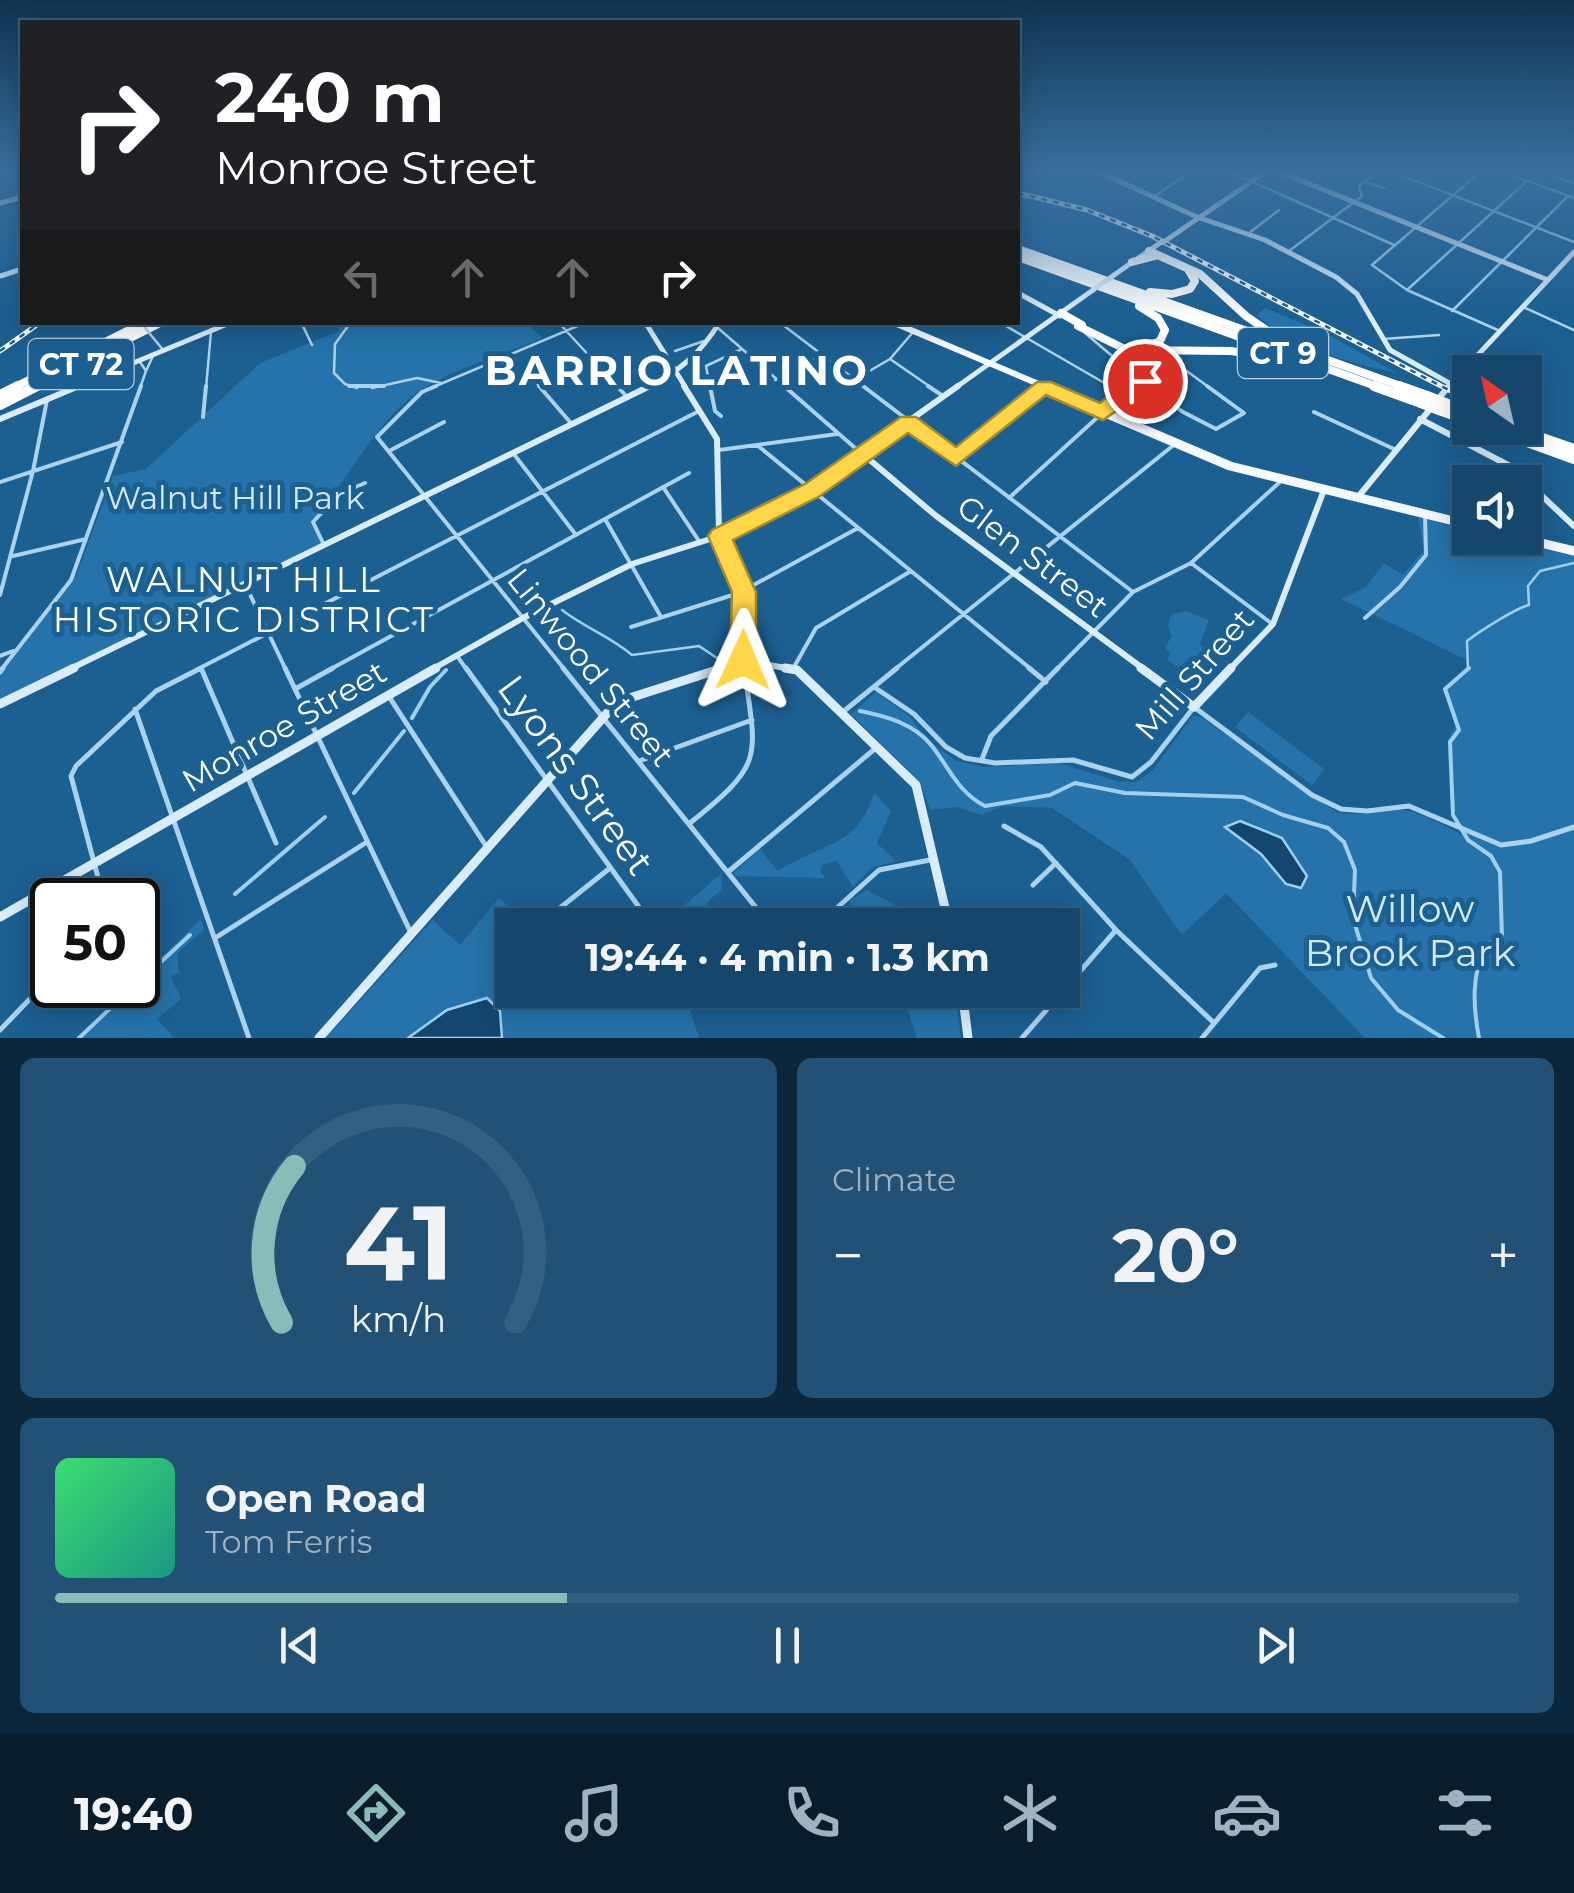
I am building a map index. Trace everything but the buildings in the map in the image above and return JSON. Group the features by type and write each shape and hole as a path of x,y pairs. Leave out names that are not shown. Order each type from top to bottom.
{"highway":[{"name":"CT 9","path":"1020,250 1452,408"},
{"path":"1148,251 1202,276 1270,333 1320,358"},
{"path":"1132,262 1148,256 1165,258"},
{"name":"CT 9","path":"1020,258 1393,393 1424,400"},
{"path":"1078,270 1174,294 1195,284 1192,274 1180,265"},
{"path":"1060,314 1126,347 1146,348 1163,339 1165,330 1158,318 1107,290"},
{"name":"CT 72","path":"0,395 137,325"},
{"name":"CT 72","path":"0,405 156,325"},
{"path":"1078,326 1127,350 1251,353 1393,393"},
{"name":"CT 9","path":"1442,406 1452,411"},
{"path":"1542,438 1574,449"},
{"path":"1535,445 1574,459"}],"main road":[{"path":"899,325 1235,468 1452,521"},
{"path":"1542,543 1574,551"}],"street":[{"path":"864,455 989,362 1198,219"},
{"path":"1205,219 1249,233 1353,289 1392,352 1450,384"},
{"path":"1249,233 1267,219"},
{"path":"1289,252 1332,219"},
{"path":"1334,219 1394,245"},
{"path":"1397,219 1548,280"},
{"path":"1425,219 1372,264 1407,290 1500,331"},
{"path":"1407,290 1485,219"},
{"path":"1515,219 1574,242"},
{"path":"1452,311 1547,219"},
{"path":"1358,498 1450,384 1574,252"},
{"path":"1009,498 1123,394 1145,381 1177,364 1244,412 1216,428 1191,418 1145,381 1078,326 1020,292"},
{"path":"1523,307 1574,330"},
{"path":"145,325 164,351"},
{"path":"0,419 225,325"},
{"path":"302,325 312,346"},
{"path":"349,325 334,350 334,374 347,385 374,388 426,377 441,384 579,325"},
{"path":"561,325 627,397"},
{"path":"647,325 715,432 719,450 720,536 744,591 743,660 756,747 738,784 689,824"},
{"path":"0,704 676,373 697,358 716,325"},
{"name":"Glen Street","path":"716,325 724,337 935,515 1194,707"},
{"path":"783,325 1133,592"},
{"path":"1004,325 1123,394"},
{"path":"203,417 210,332"},
{"path":"854,380 890,359 914,332"},
{"path":"1383,338 1438,336"},
{"path":"675,351 724,337"},
{"path":"720,416 715,411 706,366 740,350"},
{"path":"775,380 822,355"},
{"path":"0,672 72,580 153,356"},
{"path":"890,359 943,396"},
{"path":"104,360 113,373"},
{"path":"140,362 146,371"},
{"path":"532,376 572,424"},
{"name":"Linwood Street","path":"441,384 415,396 377,437 757,908"},
{"path":"956,458 1044,386"},
{"path":"0,595 34,471 47,400"},
{"path":"97,878 71,776 76,766 156,691 701,410"},
{"path":"1314,412 1326,414 1394,449"},
{"path":"1420,420 1510,466 1574,526"},
{"path":"389,450 444,422"},
{"path":"719,450 838,434"},
{"path":"0,482 122,442"},
{"path":"757,444 1046,682"},
{"path":"842,713 1175,444"},
{"path":"513,453 576,535"},
{"name":"Monroe Street","path":"0,917 523,618 632,564 720,536 812,490 864,455"},
{"path":"294,689 689,473"},
{"path":"874,687 914,714 952,752 982,761 991,736 1133,592 1191,563 1282,480"},
{"path":"324,544 313,522 344,489 365,483"},
{"path":"663,487 700,543"},
{"name":"Mill Street","path":"982,761 1073,760 1121,776 1138,775 1194,707 1272,624 1324,490"},
{"path":"1365,618 1426,555 1425,514"},
{"path":"604,519 661,617"},
{"path":"631,627 744,591 858,528"},
{"path":"11,556 86,539"},
{"path":"1191,563 1272,624"},
{"path":"794,668 816,628 911,571"},
{"path":"245,584 412,935"},
{"path":"0,656 18,649"},
{"name":"Lyons Street","path":"457,656 639,908"},
{"path":"318,1038 625,697 713,673 743,660 794,668 919,791 945,908"},
{"path":"201,668 276,843"},
{"path":"388,695 488,849"},
{"path":"1194,707 1327,804 1367,811 1409,806 1488,842 1512,845 1574,827"},
{"path":"135,709 249,1038"},
{"path":"638,762 752,720"},
{"path":"728,872 877,747"},
{"path":"1004,826 1041,847 1116,930 1214,1023"},
{"path":"215,938 368,842"},
{"path":"837,908 879,870 935,859"},
{"path":"1033,885 1056,863"},
{"path":"561,908 610,868"},
{"path":"1022,1038 1116,930"},
{"path":"1202,1038 1260,968 1275,965"},
{"path":"0,1030 30,999"},
{"path":"964,1008 968,1038"}],"green space":[{"path":"1265,308 1325,333 1397,373 1305,345 1257,315"},
{"name":"Walnut Hill Park","path":"337,325 528,325 543,338 442,378 400,407 312,521 321,544 0,701 0,675 77,574 113,476 146,469 260,363 340,331"},
{"name":"Willow Brook Park","path":"1418,517 1452,526 1452,555 1542,555 1542,549 1574,556 1574,1038 1365,1038 1226,893 1182,935 1129,859 1052,808 1002,806 982,815 956,807 930,810 920,782 851,714 876,692 909,716 928,740 955,760 982,767 1059,763 1120,782 1137,782 1153,770 1193,716 1201,717 1336,812 1411,812 1462,835 1452,799 1454,781 1448,751 1448,740 1457,722 1442,689 1466,670 1467,660 1341,599 1366,587 1384,563 1403,575 1424,550"},
{"path":"1187,611 1209,620 1200,644 1206,650 1202,662 1191,659 1178,668 1167,659 1170,653 1165,647 1172,636 1168,625 1172,614"},
{"path":"1248,712 1324,769 1312,785 1235,727"},
{"path":"874,793 891,811 877,843 896,861 871,868 853,887 837,861 822,865 820,872 826,878 735,876 734,872 760,849 778,871 847,835 867,811"},
{"path":"722,873 721,891 706,908 681,908"},
{"path":"867,890 900,908 854,908 849,901"},
{"path":"499,898 510,908 495,908 495,1008 690,1008 699,1038 326,1038 433,920 460,945"},
{"path":"201,919 204,930 177,953 179,972 171,977 181,999 157,1019 174,1038 79,1038 110,1008 160,1008 160,959"},
{"path":"907,1008 957,1008 961,1038 917,1038"}],"shaded area":[{"path":"1240,821 1282,838 1307,876 1301,888 1286,884 1261,854 1225,827"},
{"path":"487,998 500,1011 502,1038 408,1038 447,1010"}],"waterway":[{"path":"1468,669 1467,641 1529,605 1528,586 1540,571 1574,563"},
{"path":"562,610 632,655 699,646 717,658 732,656"},
{"path":"1468,669 1445,689 1459,730 1450,742 1453,815 1468,840 1491,856 1500,872 1502,938 1487,944 1478,966 1475,1002 1479,1038"},
{"path":"412,718 430,687 446,670"},
{"path":"860,711 890,718 925,738 961,787 985,806 1050,795 1075,783 1125,793 1243,797 1283,815 1328,828 1344,842 1355,870 1353,918 1371,978 1398,1010 1443,1038"},
{"path":"354,793 404,731"},
{"path":"235,894 325,817"},
{"path":"160,963 190,935"},
{"path":"79,1038 111,1008"}],"railway":[{"path":"1111,219 1152,236 1452,392"},
{"path":"0,351 37,325"}],"district":[{"name":"BARRIO LATINO","path":"677,370"},
{"name":"WALNUT HILL HISTORIC DISTRICT","path":"244,599"}],"route":[{"path":"743,660 744,592 720,536 812,490 908,422 956,458 1044,386 1103,412 1145,381"}]}
